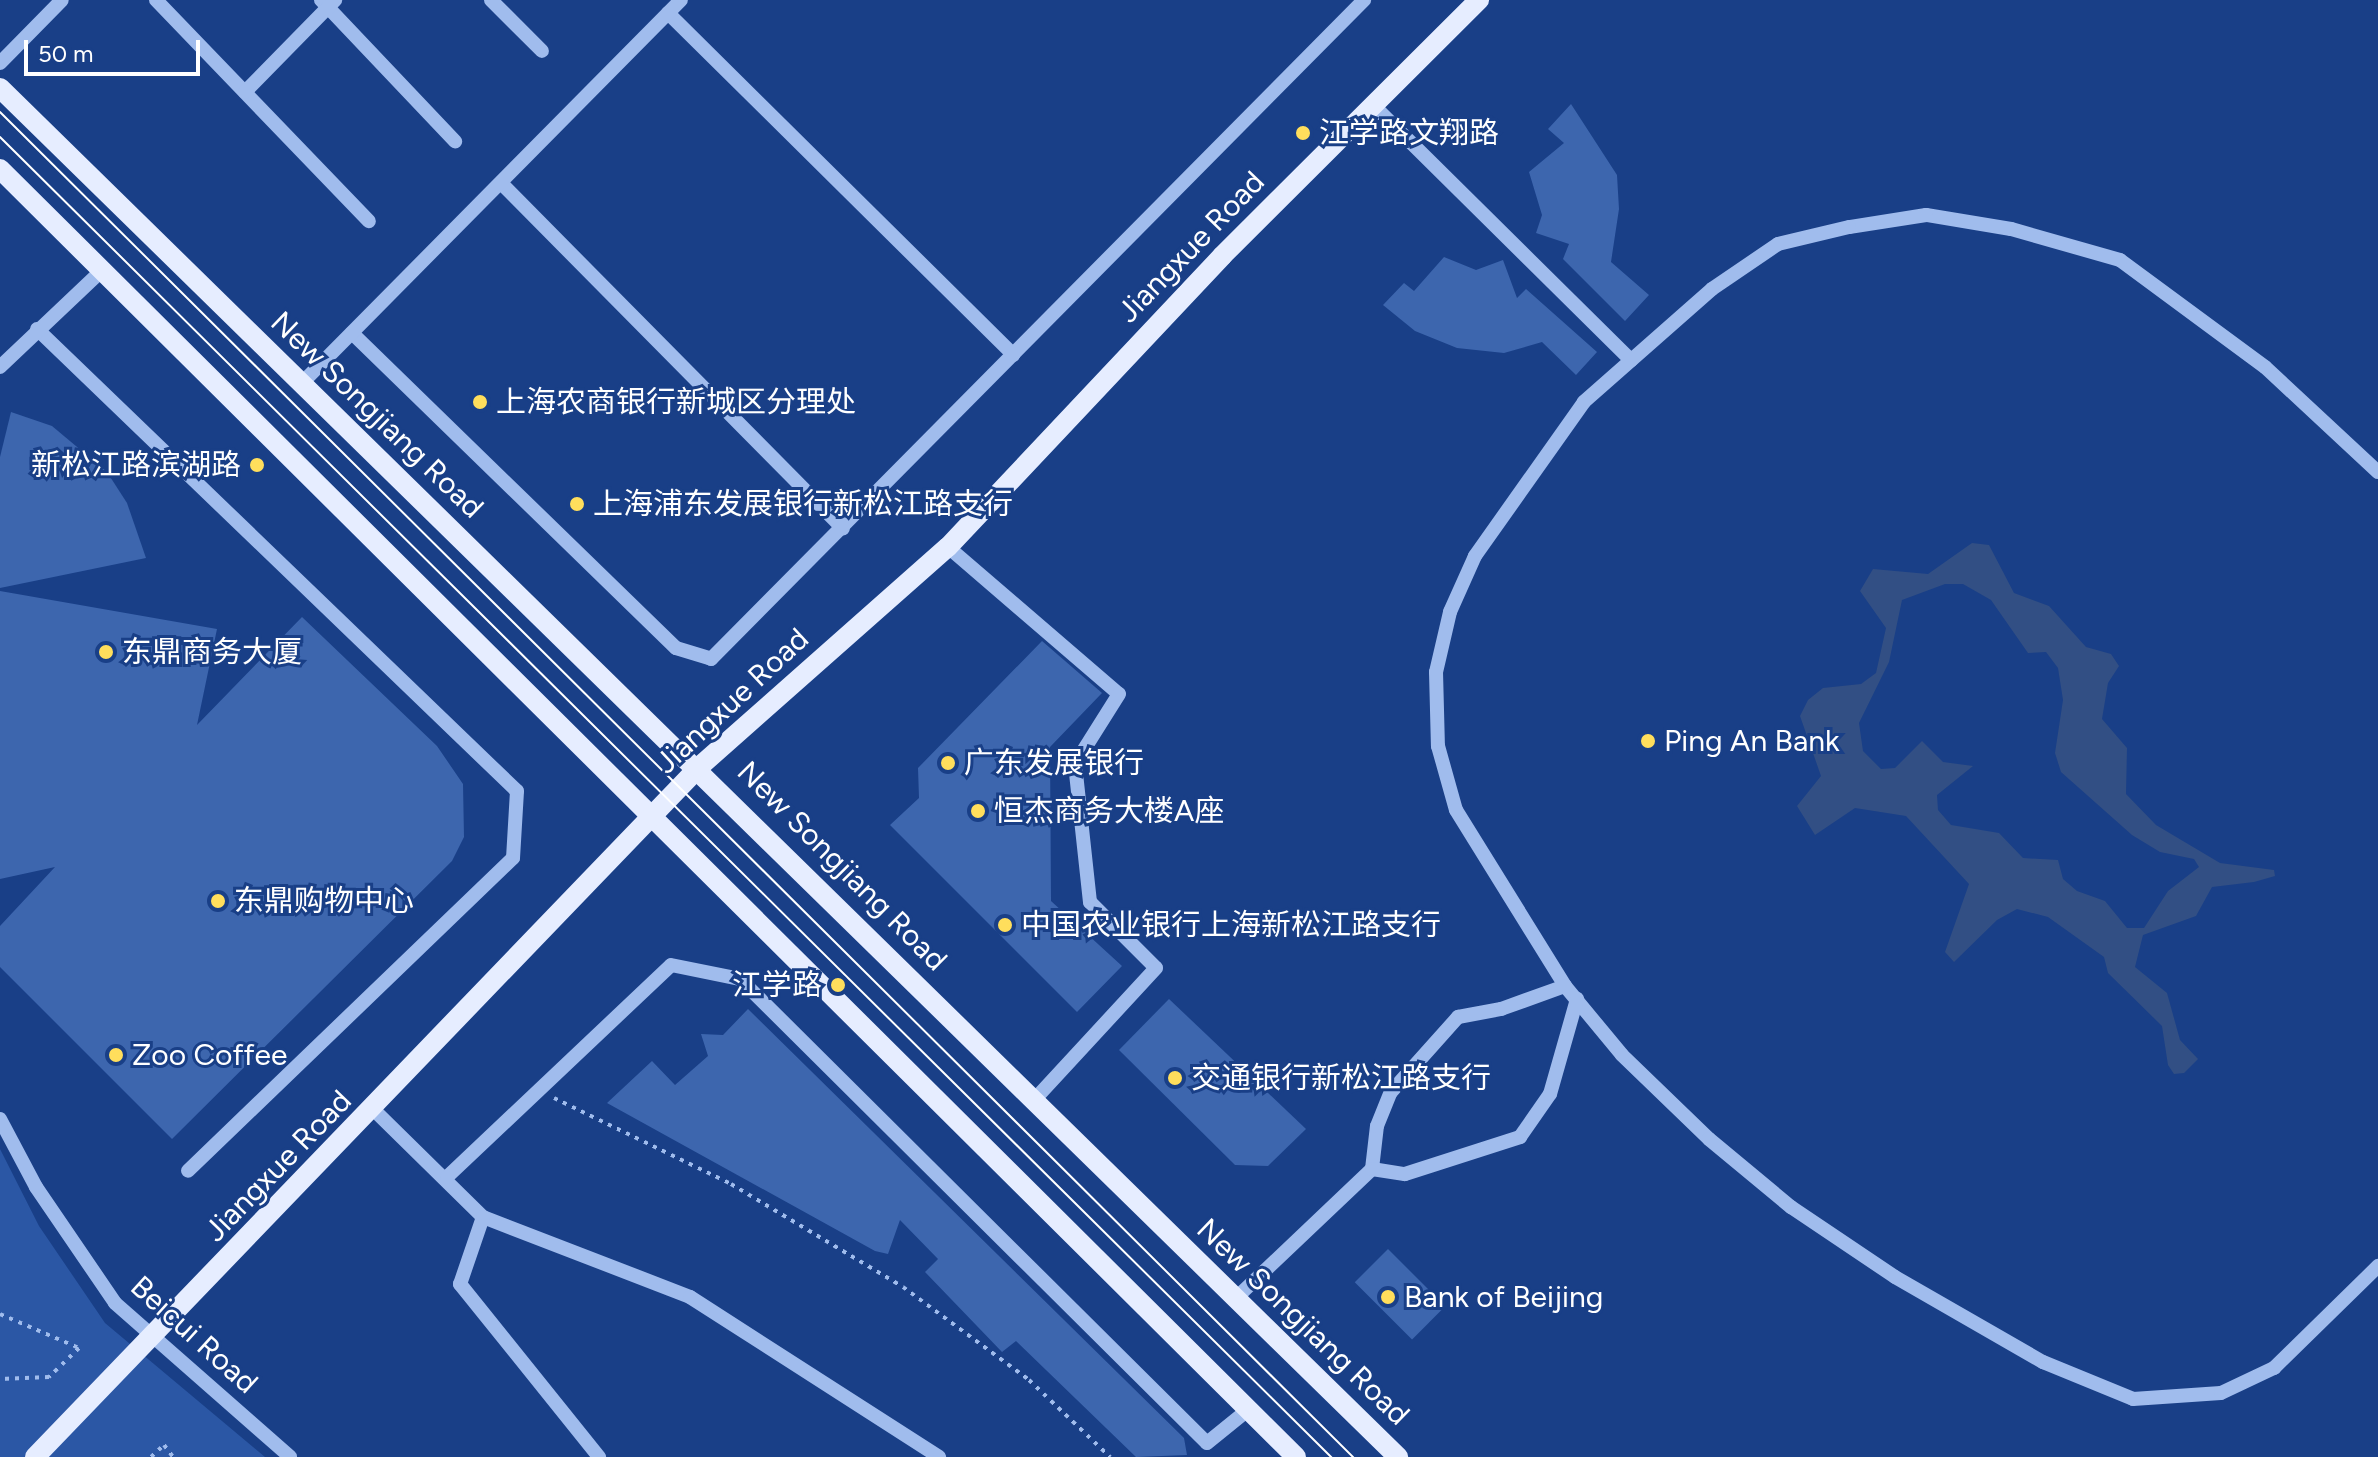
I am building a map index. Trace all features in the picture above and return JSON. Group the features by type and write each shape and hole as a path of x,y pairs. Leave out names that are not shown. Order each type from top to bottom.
{"main road":[{"name":"Jiangxue Road","path":"35,1457 374,1110 699,767 948,547 1373,105 1479,0"},
{"name":"New Songjiang Road","path":"0,88 301,384 699,767 1398,1457"},
{"path":"0,169 1296,1457"}],"street":[{"path":"0,63 62,0"},
{"path":"156,0 369,221"},
{"path":"491,0 542,51"},
{"path":"301,384 681,0"},
{"path":"352,333 676,648 711,659 1364,0"},
{"path":"245,92 328,2 455,141"},
{"path":"668,13 1014,355"},
{"path":"1373,105 1631,360"},
{"path":"501,183 843,528"},
{"path":"2378,472 2265,367 2120,260 2011,229 1926,215 1778,244 1712,289 1584,402 1475,556 1450,612 1436,672 1438,746 1456,810 1565,986 1622,1055 1791,1207 1895,1277 2043,1362 2133,1399 2221,1393 2274,1368 2378,1266"},
{"path":"0,367 101,271"},
{"path":"37,329 517,791 513,858 188,1171"},
{"path":"948,547 1119,694 1075,764 1090,902 1156,968 1035,1099"},
{"path":"447,1177 671,965 740,979 1207,1443 1249,1409"},
{"path":"1235,1299 1372,1169 1377,1126 1391,1092 1458,1017 1565,986"},
{"path":"1372,1169 1405,1174 1520,1137 1550,1094 1577,999"},
{"path":"374,1110 447,1177 483,1217 690,1297 939,1457"},
{"name":"Beicui Road","path":"0,1119 36,1187 115,1303 288,1457"},
{"path":"483,1217 460,1284 599,1457"}],"path":[{"path":"538,1091 731,1184 903,1287 1029,1380 1110,1457"},
{"path":"0,1314 79,1348 49,1377 0,1379"},
{"path":"151,1457 164,1445 173,1457"}],"shaded area":[{"path":"1972,543 1989,545 2014,593 2049,606 2086,647 2111,654 2119,666 2108,683 2102,719 2127,748 2126,794 2156,825 2220,863 2274,870 2275,876 2254,882 2212,887 2196,916 2143,935 2135,967 2167,993 2180,1040 2198,1059 2184,1073 2174,1074 2168,1065 2162,1026 2108,973 2104,957 2048,917 2017,909 1997,920 1954,962 1945,952 1969,884 1906,816 1855,808 1815,835 1797,806 1821,776 1800,716 1808,700 1823,688 1861,684 1876,673 1886,628 1860,591 1873,569 1928,574","holes":["1945,584 1963,584 1991,600 2028,653 2046,652 2058,668 2063,700 2055,753 2061,772 2132,835 2160,852 2194,859 2199,867 2168,891 2144,928 2127,928 2105,901 2077,891 2063,879 2058,860 2023,858 1999,833 1951,825 1938,810 1937,795 1973,766 1943,762 1922,741 1895,768 1881,769 1863,751 1859,723 1889,662 1902,600"]},
{"path":"0,1149 39,1226 105,1323 265,1457 0,1457"}],"building":[{"path":"1571,104 1617,175 1619,209 1611,262 1649,295 1625,321 1563,259 1569,244 1536,233 1542,215 1529,172 1564,143 1548,129"},
{"path":"1444,257 1476,270 1503,260 1517,298 1526,289 1597,352 1576,375 1542,342 1504,353 1457,348 1415,331 1383,305 1404,283 1414,291"},
{"path":"11,412 52,426 107,472 127,503 146,558 0,588 0,457"},
{"name":"东鼎购物中心","path":"0,591 217,629 197,725 302,617 437,746 463,784 464,837 452,861 172,1139 0,967 0,926 55,867 0,879"},
{"name":"恒杰商务大楼A座","path":"1042,641 1102,693 1050,747 1051,901 1122,966 1077,1012 890,825 919,798 918,768"},
{"path":"1169,999 1306,1129 1268,1166 1235,1165 1119,1050"},
{"path":"748,1009 1184,1438 1187,1455 1136,1457 1016,1341 1002,1352 925,1272 938,1259 900,1220 888,1254 875,1251 607,1103 652,1061 675,1085 708,1056 701,1034 723,1035"},
{"path":"1388,1249 1445,1306 1412,1340 1355,1282"}],"tram line":[{"path":"0,112 1353,1457"},
{"path":"0,137 1331,1457"}],"place":[{"name":"江学路文翔路","path":"1303,133"},
{"name":"上海农商银行新城区分理处","path":"480,402"},
{"name":"新松江路滨湖路","path":"257,465"},
{"name":"上海浦东发展银行新松江路支行","path":"577,504"},
{"name":"东鼎商务大厦","path":"106,652"},
{"name":"Ping An Bank","path":"1648,741"},
{"name":"广东发展银行","path":"948,763"},
{"name":"恒杰商务大楼A座","path":"978,811"},
{"name":"东鼎购物中心","path":"218,901"},
{"name":"中国农业银行上海新松江路支行","path":"1005,925"},
{"name":"江学路","path":"838,985"},
{"name":"Zoo Coffee","path":"116,1055"},
{"name":"交通银行新松江路支行","path":"1175,1078"},
{"name":"Bank of Beijing","path":"1388,1297"}]}
